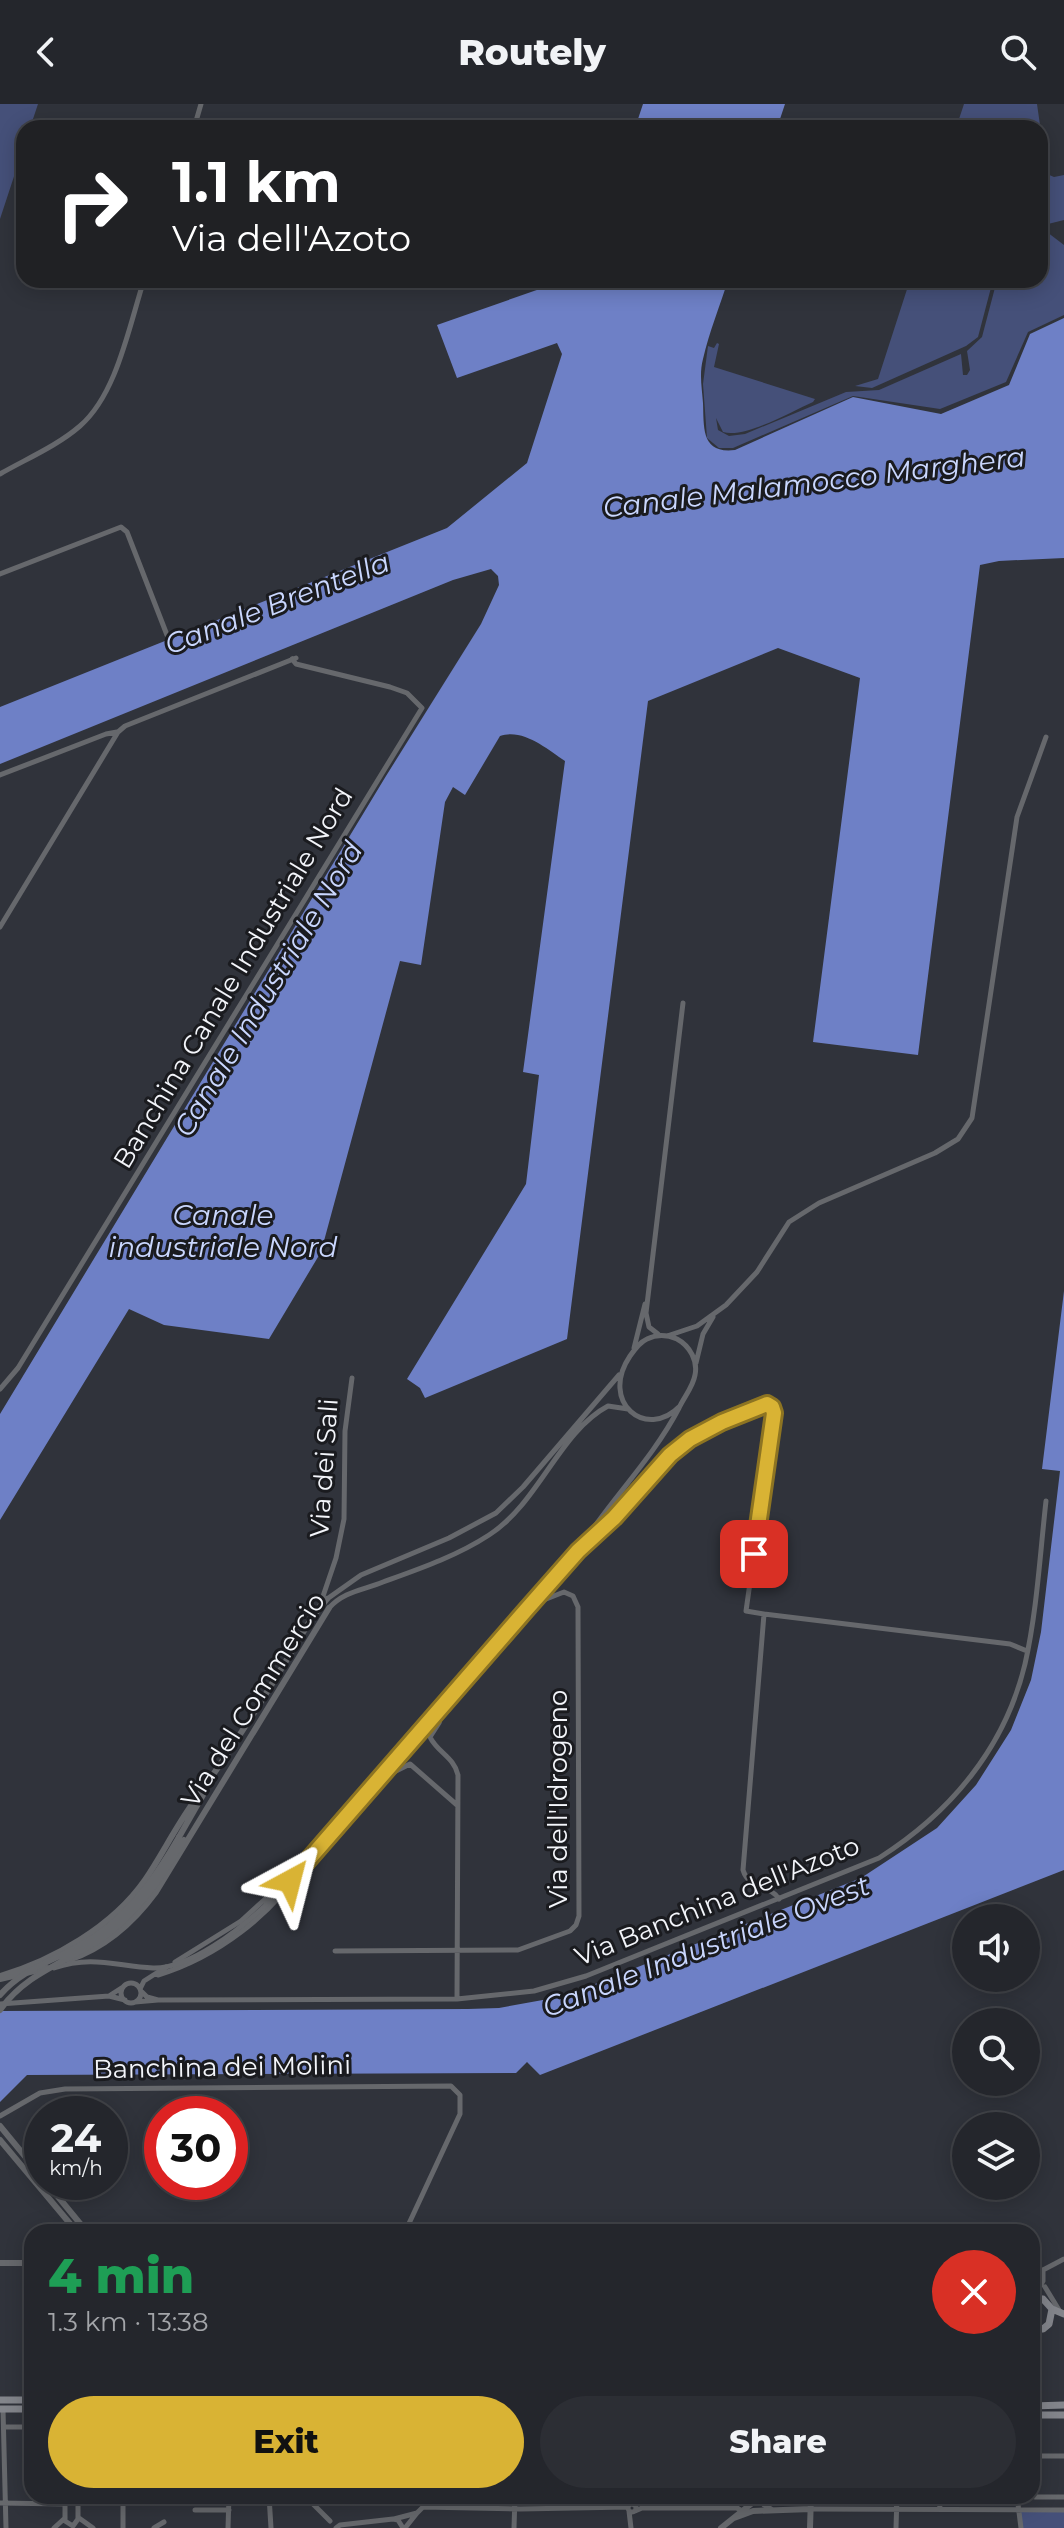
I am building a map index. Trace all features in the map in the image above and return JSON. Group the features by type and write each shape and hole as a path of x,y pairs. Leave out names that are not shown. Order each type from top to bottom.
{"main road":[{"path":"1040,2300 1047,2301 1052,2309 1063,2316 1040,2329"},
{"path":"1040,2338 1052,2309"},
{"path":"0,2400 24,2400"},
{"path":"1040,2402 1064,2405"},
{"path":"2,2412 24,2410"},
{"path":"1040,2418 1064,2415"}],"street":[{"path":"0,474 69,434 97,407 112,380 141,288"},
{"path":"0,574 121,527 127,532 167,635"},
{"name":"Banchina Canale Industriale Nord","path":"0,1389 18,1368 422,708 407,693 296,664 294,658 125,726 118,732"},
{"path":"0,775 118,732"},
{"path":"0,927 118,732"},
{"path":"632,1353 648,1339 697,1326 714,1314 757,1272 789,1222 819,1203 935,1153 958,1139 972,1118 1017,817 1046,737"},
{"path":"683,1003 647,1299 647,1325 652,1331 688,1347 696,1364"},
{"path":"647,1299 642,1308 632,1353 619,1375 619,1392 630,1410 643,1417 657,1420 680,1406"},
{"path":"22,1985 52,1968 83,1960 150,1967 175,1965 226,1936 266,1905 533,1604 650,1457 693,1384 703,1334 714,1314"},
{"name":"Via del Commercio","path":"0,1978 66,1947 94,1930 144,1882 327,1599 352,1580 464,1531 496,1513 523,1487 619,1375"},
{"name":"Via dei Sali","path":"320,1606 336,1558 344,1519 345,1431 352,1378"},
{"name":"Via del Commercio","path":"0,1978 40,1971 77,1957 119,1931 145,1906 164,1880 329,1608 350,1593 461,1551 491,1534 525,1503 593,1416 611,1405 630,1410"},
{"path":"578,1551 614,1518 683,1444 722,1422 770,1405 774,1413 746,1611 1010,1644 1027,1651"},
{"name":"Via Banchina dell'Azoto","path":"135,2002 457,1999 509,1995 558,1985 879,1858 907,1840 948,1805 970,1779 1004,1723 1027,1651 1046,1501"},
{"name":"Via dell'Idrogeno","path":"457,1951 523,1949 570,1931 578,1921 578,1611 573,1596 567,1592 557,1592 533,1604"},
{"path":"764,1614 743,1870 749,1882 774,1892 779,1899"},
{"path":"446,1701 439,1723 430,1737 456,1766 457,1999"},
{"path":"375,1781 410,1764 457,1805"},
{"path":"0,2007 45,1968 87,1948 122,1923 155,1886 211,1782"},
{"path":"0,1995 30,1969 80,1946 115,1921 148,1887 219,1786"},
{"path":"0,2007 109,1996 135,2002 142,1984 149,1978 241,1921 313,1852"},
{"path":"335,1951 457,1951"},
{"path":"109,1996 133,1983 147,1997 158,2000"},
{"path":"123,1986 125,2001"},
{"name":"Banchina dei Molini","path":"0,2116 40,2093 65,2089 451,2086 460,2095 460,2114 409,2224"},
{"path":"0,2126 24,2155"},
{"path":"0,2140 70,2224"},
{"path":"61,2200 80,2224"},
{"path":"1040,2270 1064,2259"},
{"path":"0,2263 24,2263"},
{"path":"1043,2270 1047,2301"},
{"path":"1040,2289 1044,2284"},
{"path":"1044,2284 1050,2299 1063,2316"},
{"path":"2,2412 6,2528"},
{"path":"4,2427 24,2427"},
{"path":"1040,2456 1064,2456"},
{"path":"1040,2497 1064,2497"},
{"path":"3,2503 24,2503"},
{"path":"65,2504 65,2518 72,2527 78,2517 76,2504"},
{"path":"123,2504 123,2528"},
{"path":"228,2528 229,2504"},
{"path":"270,2504 271,2528"},
{"path":"313,2504 335,2526 417,2513"},
{"path":"393,2519 404,2528 426,2504"},
{"path":"514,2504 514,2528"},
{"path":"631,2524 633,2504"},
{"path":"721,2528 747,2504"},
{"path":"765,2504 765,2507 776,2510"},
{"path":"800,2509 805,2504"},
{"path":"810,2528 813,2504"},
{"path":"896,2504 896,2528"},
{"path":"940,2504 940,2509"},
{"path":"1017,2504 1021,2528"},
{"path":"423,2507 737,2508 742,2511"},
{"path":"734,2518 753,2511 800,2509 1064,2510"},
{"path":"195,2510 229,2510"},
{"path":"78,2517 93,2528"},
{"path":"54,2528 65,2518"},
{"path":"154,2528 164,2522"}],"shaded area":[{"path":"0,104 38,104 33,120 16,120 16,170 0,219"},
{"path":"964,104 1037,104 1039,120 959,120"},
{"path":"1048,174 1064,175 1064,220 1048,224"},
{"path":"1048,233 1064,245 1064,315 1028,332 1006,382 940,409 853,396 733,448 719,448 707,438 703,384 708,346 714,348 719,344 714,367 815,399 743,432 723,432 716,418 718,430 729,436 745,434 846,392 879,390 961,354 963,375 967,375 970,370 967,351 982,337 995,288 1048,288"},
{"path":"907,288 991,288 978,337 966,346 872,388 855,386 878,379"},
{"path":"1020,2511 1064,2512 1064,2528 1023,2528"}],"water":[{"path":"643,104 785,104 780,120 638,120"},
{"path":"543,288 725,288 705,349 701,376 707,437 716,448 735,450 853,397 941,414 1009,385 1030,334 1064,318 1064,558 999,561 980,565 918,1055 813,1042 860,678 778,648 648,701 567,1339 425,1398 420,1388 407,1379 526,1184 539,1075 523,1072 565,761 526,737 500,736 465,795 453,787 445,802 421,965 400,961 321,1252 269,1339 164,1325 129,1309 0,1520 0,1414 481,624 499,585 498,576 491,569 453,580 0,764 0,707 447,528 527,463 562,354 557,343 457,378 437,325"},
{"name":"Canale Industriale Ovest","path":"1064,1291 1064,1870 977,1904 952,1904 952,1914 540,2075 527,2062 516,2073 27,2075 0,2102 0,2011 499,2008 565,1996 861,1878 937,1828 976,1785 1011,1730 1031,1680 1041,1632 1060,1471 1042,1469"}],"route":[{"path":"290,1881 578,1551 614,1518 670,1455 690,1439 722,1422 767,1404 774,1413 754,1554"}],"water label":[{"name":"Canale Malamocco Marghera","path":"814,482"},
{"name":"Canale Brentella","path":"277,603"},
{"name":"Canale Industriale Nord","path":"268,989"},
{"name":"Canale industriale Nord","path":"223,1231"}]}
